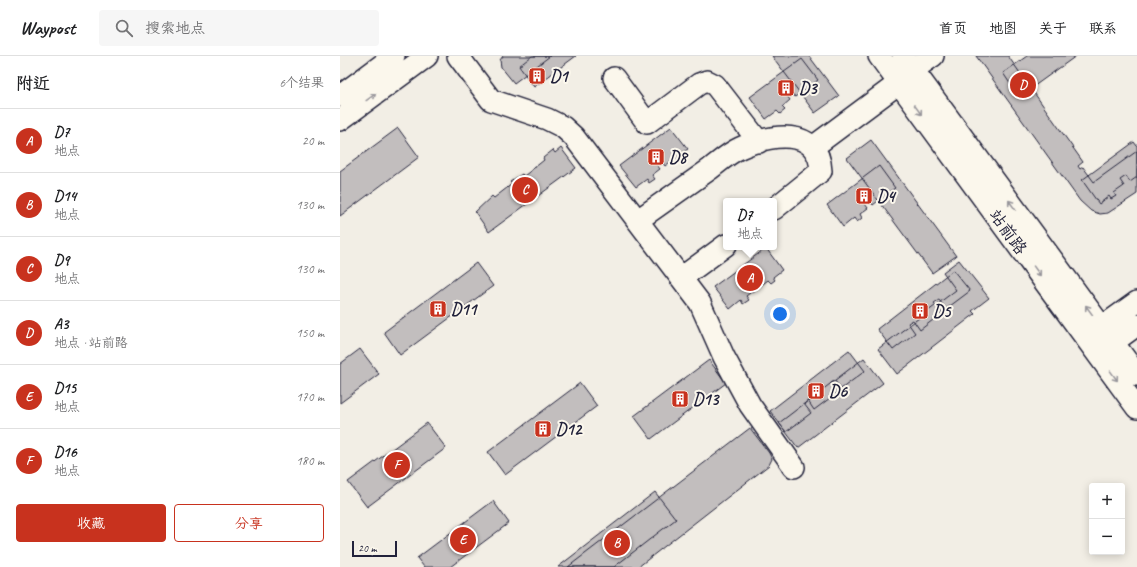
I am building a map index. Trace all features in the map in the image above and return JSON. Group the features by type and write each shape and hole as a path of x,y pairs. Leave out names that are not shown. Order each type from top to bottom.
{"street":[{"path":"340,96 394,56"},
{"path":"340,120 427,56"},
{"path":"458,56 491,100 547,119 564,127 574,137 682,278 700,304 724,357 750,405 794,467"},
{"name":"站前路","path":"879,56 905,70 1100,340 1137,408"},
{"path":"813,147 905,70 933,56"},
{"path":"614,78 647,123 699,84 707,81 715,85 759,142"},
{"path":"638,220 739,148 781,136 808,142 813,147 820,159 821,171 777,206"},
{"path":"682,278 723,247"},
{"path":"1100,340 1137,302"},
{"path":"1100,340 1137,325"},
{"name":"站前路","path":"1100,340 1137,375"}],"building":[{"path":"503,56 550,56 514,83 501,67 500,60"},
{"name":"D1","path":"532,56 576,56 534,87 519,66"},
{"path":"772,56 809,56 839,96 815,113"},
{"path":"976,56 1008,56 1083,162 1078,166 1080,169 1083,167 1094,182 1137,151 1137,194 1108,213 1100,214 1091,211 1080,201"},
{"path":"1027,56 1076,56 1019,97 1003,73"},
{"name":"D3","path":"802,59 818,80 809,87 812,90 807,93 804,90 795,97 789,89 785,93 790,100 782,107 785,110 780,114 777,111 766,119 750,97"},
{"name":"D8","path":"671,127 688,149 679,155 681,158 677,162 674,159 665,166 659,158 654,161 660,169 652,175 655,179 649,183 647,179 636,187 619,166"},
{"path":"398,128 419,157 340,216 340,171"},
{"path":"871,140 956,256 932,273 847,158"},
{"path":"1134,142 1137,146 1137,177 1130,182 1126,176 1120,180 1124,186 1114,193 1116,196 1111,199 1109,196 1099,204 1082,180"},
{"path":"561,148 576,168 489,232 475,212 492,196 494,198 512,184 510,182 522,174 524,176 544,160 543,158 553,150 555,153"},
{"name":"D4","path":"879,166 895,188 886,194 889,198 884,201 882,198 873,205 867,197 862,200 868,208 860,214 862,218 857,222 854,218 843,227 827,205"},
{"path":"763,250 767,250 782,270 773,277 775,280 771,283 768,280 759,287 753,279 748,282 754,290 746,296 749,300 743,304 741,300 730,309 713,287"},
{"path":"959,260 989,298 972,311 975,314 897,374 878,349 956,290 943,272"},
{"name":"D11","path":"476,263 493,286 400,355 384,332"},
{"name":"D5","path":"953,270 970,291 946,309 939,300 934,303 942,313 920,330 913,320 908,323 915,333 893,350 877,329"},
{"path":"360,349 379,374 340,403 340,364"},
{"name":"D6","path":"849,350 865,371 841,389 835,381 831,383 838,392 814,410 808,401 804,404 811,413 786,432 770,411"},
{"path":"864,358 883,383 798,448 779,423"},
{"name":"D13","path":"709,360 726,383 651,439 634,416"},
{"name":"D12","path":"580,383 597,406 505,475 488,452"},
{"path":"427,423 446,448 367,507 348,482"},
{"path":"750,428 769,453 772,459 769,465 638,567 568,567"},
{"path":"655,492 676,519 614,567 558,567"},
{"path":"493,501 509,523 450,567 424,567 417,558"}],"place":[{"name":"D1","path":"537,76"},
{"name":"A3","path":"1023,85"},
{"name":"D3","path":"786,88"},
{"name":"D8","path":"656,157"},
{"name":"D9","path":"525,190"},
{"name":"D4","path":"864,196"},
{"name":"D7","path":"750,278"},
{"name":"D11","path":"438,309"},
{"name":"D5","path":"920,311"},
{"name":"D6","path":"816,391"},
{"name":"D13","path":"680,399"},
{"name":"D12","path":"543,429"},
{"name":"D16","path":"397,465"},
{"name":"D15","path":"463,540"},
{"name":"D14","path":"617,543"}]}
